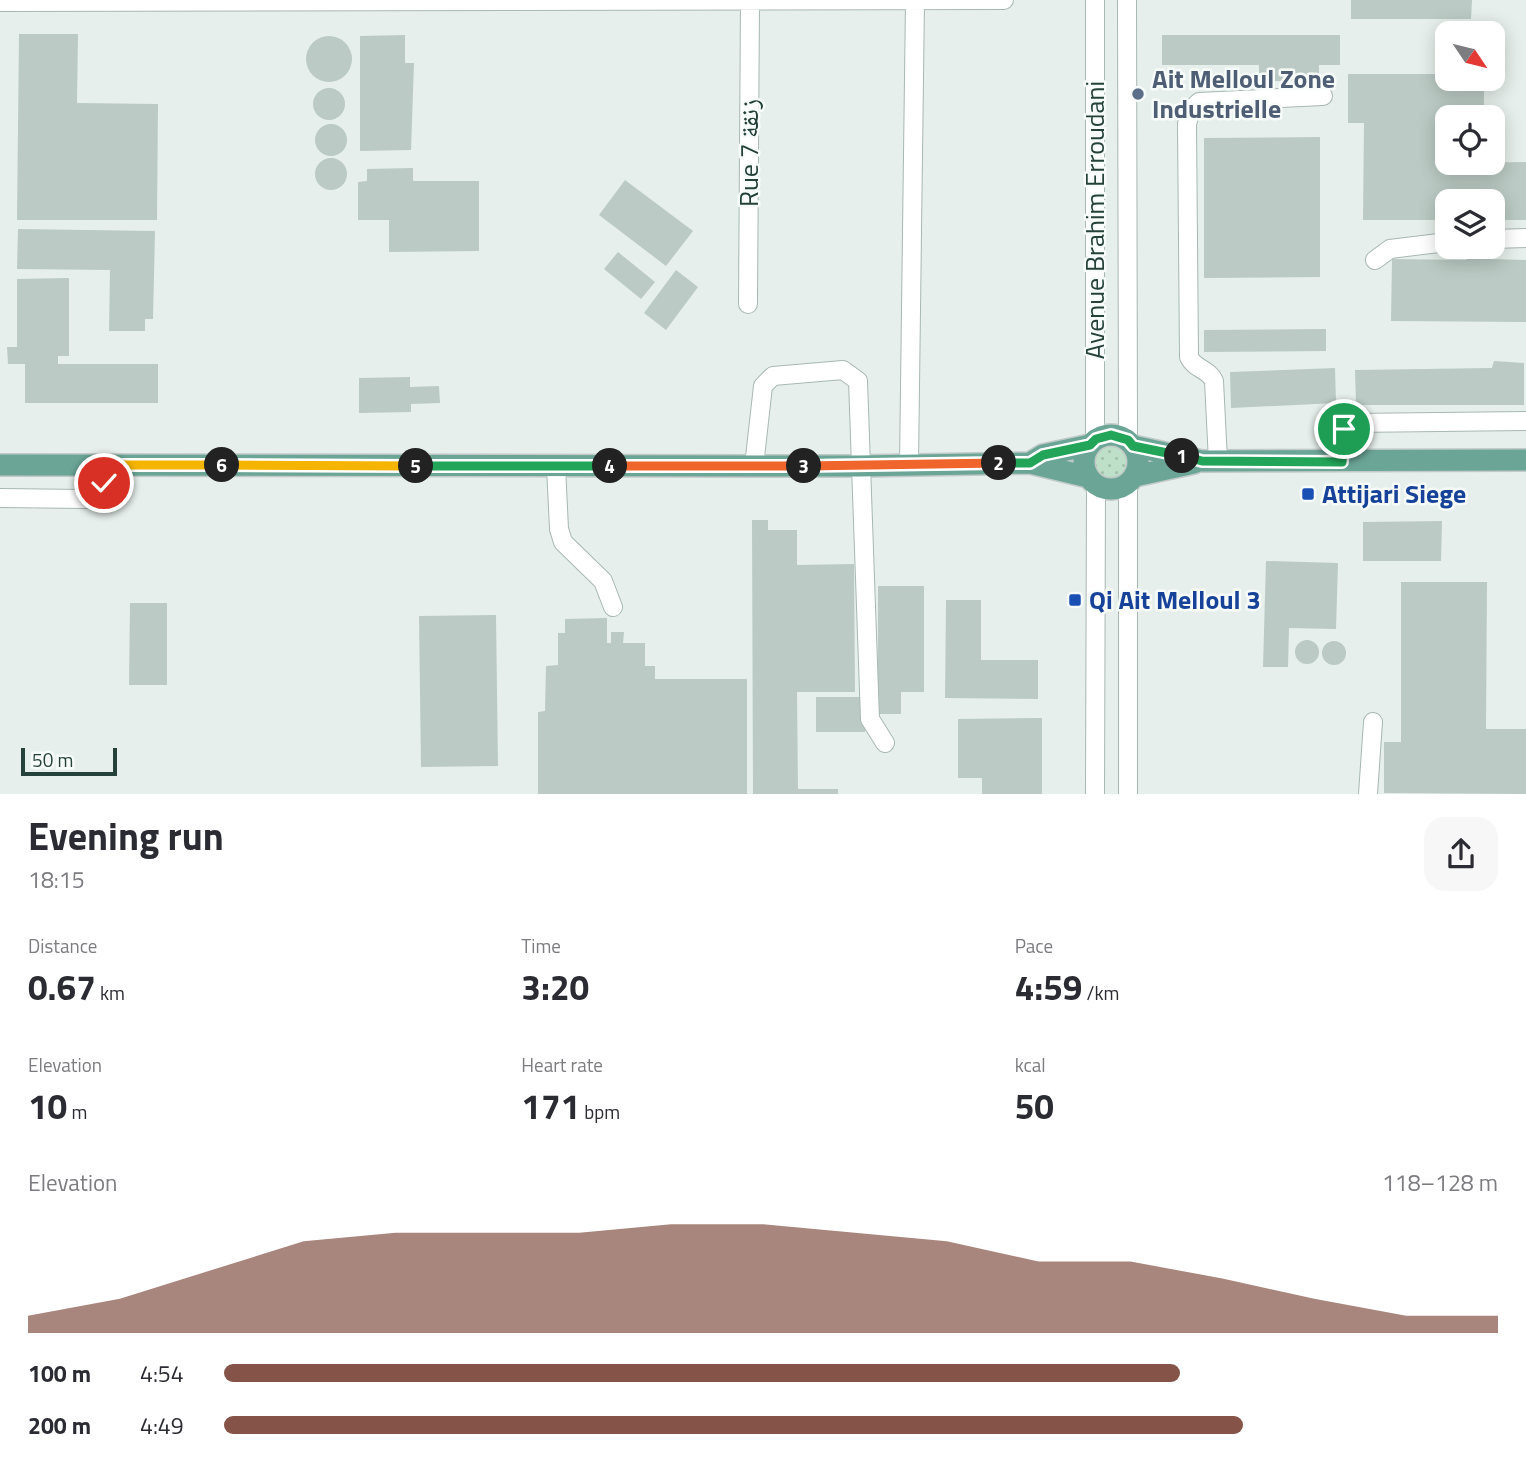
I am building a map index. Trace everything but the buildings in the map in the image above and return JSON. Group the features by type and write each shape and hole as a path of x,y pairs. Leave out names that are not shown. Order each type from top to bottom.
{"main road":[{"path":"1030,463 1043,455 1093,443 1111,435 1130,443 1210,461 1526,460"},
{"path":"1092,481 1084,461 1093,443"},
{"path":"1130,443 1138,461 1132,480"},
{"path":"0,465 860,466 1030,463 1112,489 1132,480 1210,461"}],"street":[{"name":"Rue 7 زنقة","path":"748,0 748,304"},
{"path":"0,2 1004,0"},
{"name":"Avenue Brahim Erroudani","path":"1093,443 1095,0"},
{"name":"Avenue Brahim Erroudani","path":"1127,0 1130,443"},
{"path":"909,464 915,1"},
{"path":"1210,461 1214,381 1208,372 1192,363 1189,357 1187,124 1191,110 1199,102 1323,96"},
{"path":"1505,239 1526,238"},
{"path":"1375,260 1390,249 1435,243"},
{"path":"754,466 763,386 766,380 773,376 843,370 858,381 870,719 886,743"},
{"path":"1342,462 1342,435 1352,423 1526,421"},
{"path":"0,498 86,499 102,489 111,465"},
{"path":"556,466 559,529 563,542 603,581 613,607"},
{"path":"1128,794 1132,480"},
{"path":"1092,481 1096,794"},
{"path":"1368,794 1373,722"}],"green space":[{"path":"1111,442 1124,448 1130,461 1124,474 1111,480 1098,474 1092,461 1098,448"}],"place":[{"name":"Ait Melloul Zone Industrielle","path":"1138,94"},
{"name":"Attijari Siege","path":"1308,494"},
{"name":"Qi Ait Melloul 3","path":"1075,600"}],"route":[{"path":"104,483 111,465 860,466 1030,463 1043,455 1090,445 1096,439 1111,435 1128,440 1133,446 1202,461 1342,462 1344,429"}]}
